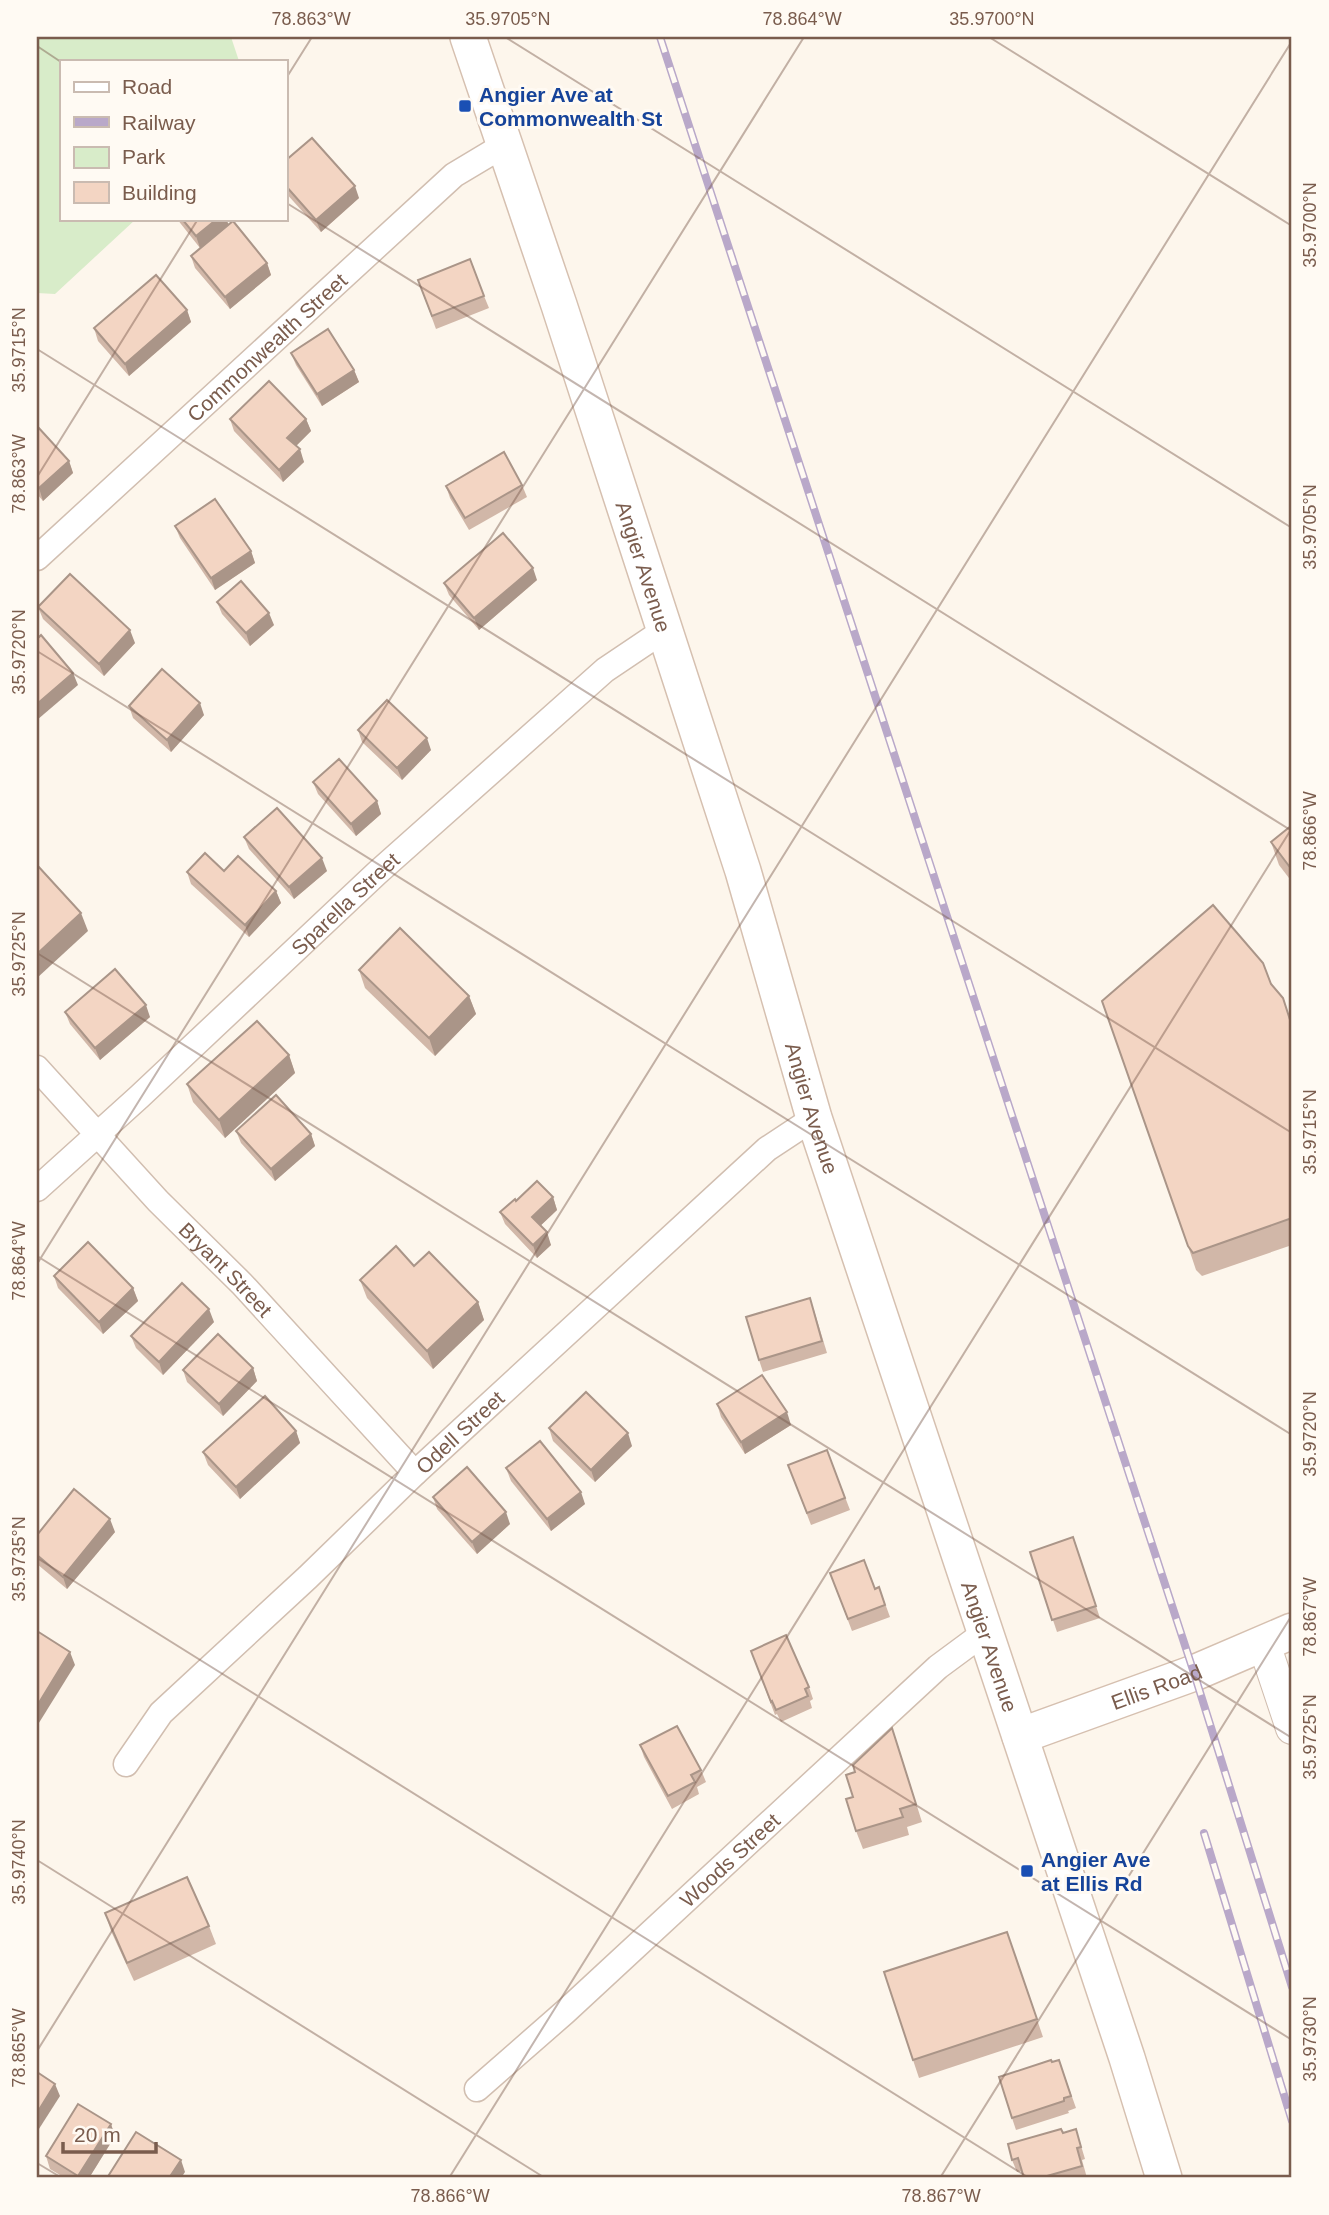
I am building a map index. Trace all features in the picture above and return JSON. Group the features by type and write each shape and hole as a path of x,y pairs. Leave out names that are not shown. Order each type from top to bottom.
{"main road":[{"name":"Angier Avenue","path":"468,37 559,304 743,871 814,1118 1127,2058 1164,2178"},
{"name":"Ellis Road","path":"1020,1736 1194,1673 1278,1638"}],"street":[{"name":"Commonwealth Street","path":"37,558 454,175 504,145"},
{"name":"Sparella Street","path":"37,1189 377,873 605,670 663,631"},
{"name":"Bryant Street","path":"37,1068 158,1201 242,1284 415,1473"},
{"name":"Odell Street","path":"126,1764 161,1713 308,1577 415,1473 766,1149 814,1118"},
{"name":"Woods Street","path":"477,2089 565,2012 938,1667 984,1633"},
{"path":"1278,1638 1292,1728"}],"green space":[{"path":"37,37 231,37 239,60 60,60 60,220 135,220 55,294 37,293"}],"building":[{"path":"312,138 355,186 316,220 287,187 287,159"},
{"path":"183,220 216,220 196,236"},
{"path":"233,221 267,263 225,297 191,256"},
{"path":"470,259 484,296 432,316 418,280"},
{"path":"156,275 187,310 125,364 94,328"},
{"path":"328,329 354,370 317,394 291,353"},
{"path":"269,381 306,419 287,438 300,449 279,470 230,419"},
{"path":"37,426 69,461 39,488 37,486"},
{"path":"504,452 522,485 465,518 446,486"},
{"path":"215,499 251,551 211,578 175,526"},
{"path":"503,533 533,568 474,618 444,583"},
{"path":"70,574 130,630 99,664 38,607"},
{"path":"241,581 269,613 246,633 217,602"},
{"path":"41,635 73,673 37,704 37,639"},
{"path":"162,669 200,703 167,740 129,706"},
{"path":"387,700 427,738 397,768 358,730"},
{"path":"339,759 377,801 351,824 313,782"},
{"path":"277,808 322,858 289,887 244,837"},
{"path":"1292,825 1292,870 1271,842"},
{"path":"205,853 224,871 238,856 276,891 245,925 187,872"},
{"path":"37,865 81,913 37,954"},
{"path":"1213,905 1263,963 1271,984 1283,998 1292,1026 1292,1218 1193,1253 1188,1246 1102,1001"},
{"path":"400,928 469,996 429,1038 359,970"},
{"path":"115,969 146,1005 95,1048 65,1012"},
{"path":"257,1021 289,1055 219,1120 187,1084"},
{"path":"276,1095 311,1134 271,1169 236,1131"},
{"path":"537,1181 553,1197 532,1217 547,1232 533,1245 500,1212"},
{"path":"88,1242 133,1288 99,1322 54,1276"},
{"path":"396,1246 414,1266 429,1252 478,1302 427,1351 360,1280"},
{"path":"182,1283 209,1309 159,1362 131,1336"},
{"path":"810,1298 822,1341 759,1360 746,1317"},
{"path":"218,1334 253,1368 219,1404 183,1370"},
{"path":"762,1375 787,1412 741,1442 717,1404"},
{"path":"586,1392 628,1433 591,1470 549,1428"},
{"path":"265,1396 296,1431 236,1487 203,1452"},
{"path":"540,1441 581,1492 547,1519 506,1468"},
{"path":"827,1450 845,1498 807,1513 788,1465"},
{"path":"467,1467 506,1512 472,1542 433,1497"},
{"path":"74,1489 110,1519 63,1577 37,1555 37,1535"},
{"path":"1073,1537 1096,1606 1052,1620 1030,1552"},
{"path":"864,1560 875,1589 879,1587 885,1605 848,1619 830,1573"},
{"path":"37,1631 70,1652 37,1706"},
{"path":"786,1635 809,1687 805,1689 808,1696 776,1710 751,1651"},
{"path":"677,1726 701,1770 691,1775 695,1782 668,1796 640,1745"},
{"path":"892,1728 916,1804 900,1809 903,1817 856,1831 846,1799 853,1797 846,1775 855,1772 853,1765"},
{"path":"187,1877 209,1926 127,1963 105,1913"},
{"path":"1007,1932 1037,2019 913,2060 884,1972"},
{"path":"1051,2060 1059,2060 1071,2096 1064,2098 1064,2101 1012,2118 999,2077"},
{"path":"37,2072 55,2084 37,2113"},
{"path":"78,2104 111,2124 78,2176 46,2156"},
{"path":"1061,2129 1063,2133 1076,2129 1082,2166 1040,2178 1024,2178 1018,2158 1012,2160 1008,2144"},
{"path":"136,2132 181,2160 169,2178 107,2178"}],"railway":[{"path":"660,37 1194,1673 1292,1987"},
{"path":"1204,1833 1292,2121"}],"place":[{"name":"Angier Ave at Commonwealth St","path":"465,106"},
{"name":"Angier Ave at Ellis Rd","path":"1027,1871"}]}
